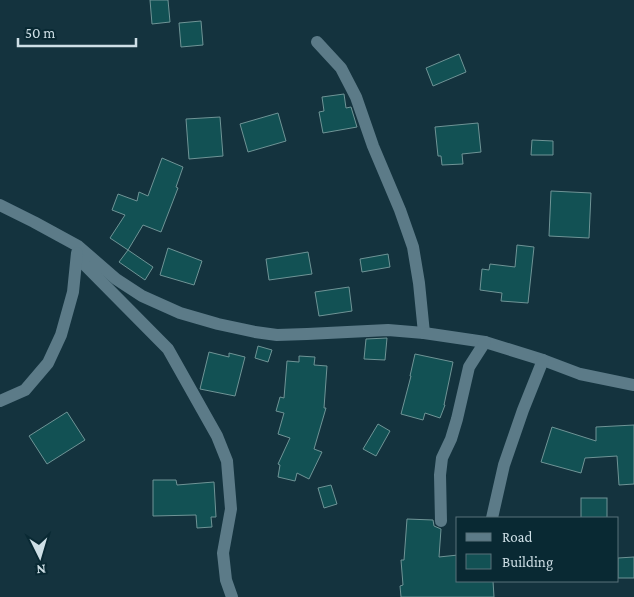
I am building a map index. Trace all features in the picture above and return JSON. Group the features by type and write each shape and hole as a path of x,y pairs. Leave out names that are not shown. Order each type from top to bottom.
{"street":[{"path":"317,42 341,68 356,97 373,146 400,210 413,248 424,333"},
{"path":"0,206 34,222 142,296 180,313 218,324 277,335 388,330 424,333 485,342 544,360 580,374 634,385"},
{"path":"0,401 25,390 48,363 60,335 73,292 77,251"},
{"path":"77,251 168,349 218,436 228,460 231,509 223,553 226,580 232,597"},
{"path":"441,521 440,475 442,458 457,419 469,367 485,342"},
{"path":"492,517 507,456 523,410 544,360"}],"building":[{"path":"150,0 168,0 170,22 152,24"},
{"path":"201,21 203,45 181,47 179,23"},
{"path":"459,54 466,72 433,86 426,68"},
{"path":"344,94 346,108 351,107 357,127 323,133 319,112 324,111 322,97"},
{"path":"278,113 286,141 248,152 240,124"},
{"path":"220,117 223,156 189,159 186,119"},
{"path":"478,123 481,152 462,154 463,164 442,165 441,156 438,156 435,127"},
{"path":"532,140 553,141 553,155 531,155"},
{"path":"162,158 183,167 176,187 178,188 161,232 143,225 128,250 110,238 125,215 112,210 118,194 137,201 139,192 148,196"},
{"path":"551,191 591,193 589,238 549,236"},
{"path":"517,245 534,247 528,303 501,301 502,293 480,290 482,269 489,270 490,264 515,267"},
{"path":"168,248 202,261 194,285 160,275"},
{"path":"128,250 153,267 145,280 119,262"},
{"path":"308,252 312,274 269,280 266,259"},
{"path":"388,254 390,267 362,272 360,259"},
{"path":"349,287 352,311 319,316 315,292"},
{"path":"387,338 385,360 364,359 366,339"},
{"path":"258,346 272,350 268,362 255,358"},
{"path":"209,352 229,357 229,353 245,357 235,396 200,389"},
{"path":"415,354 453,362 445,405 440,418 425,413 423,420 401,414"},
{"path":"299,356 315,357 314,365 327,366 324,408 326,408 314,449 322,452 309,479 297,473 295,481 278,477 280,465 278,464 290,438 278,434 284,413 276,411 280,397 284,398 287,361 299,362"},
{"path":"67,412 85,440 47,464 29,436"},
{"path":"378,424 390,431 376,456 363,449"},
{"path":"634,425 634,484 619,485 617,456 585,458 581,473 541,462 552,427 596,441 596,427"},
{"path":"153,480 176,480 177,485 214,482 216,517 211,517 212,527 197,528 196,515 153,516"},
{"path":"331,485 337,504 324,508 318,488"},
{"path":"581,498 607,498 607,517 581,517"},
{"path":"407,519 433,520 434,526 441,529 439,557 456,555 456,582 493,582 494,597 401,597 400,586 403,585 401,560 404,560"},
{"path":"634,557 634,578 619,578 619,558"}]}
